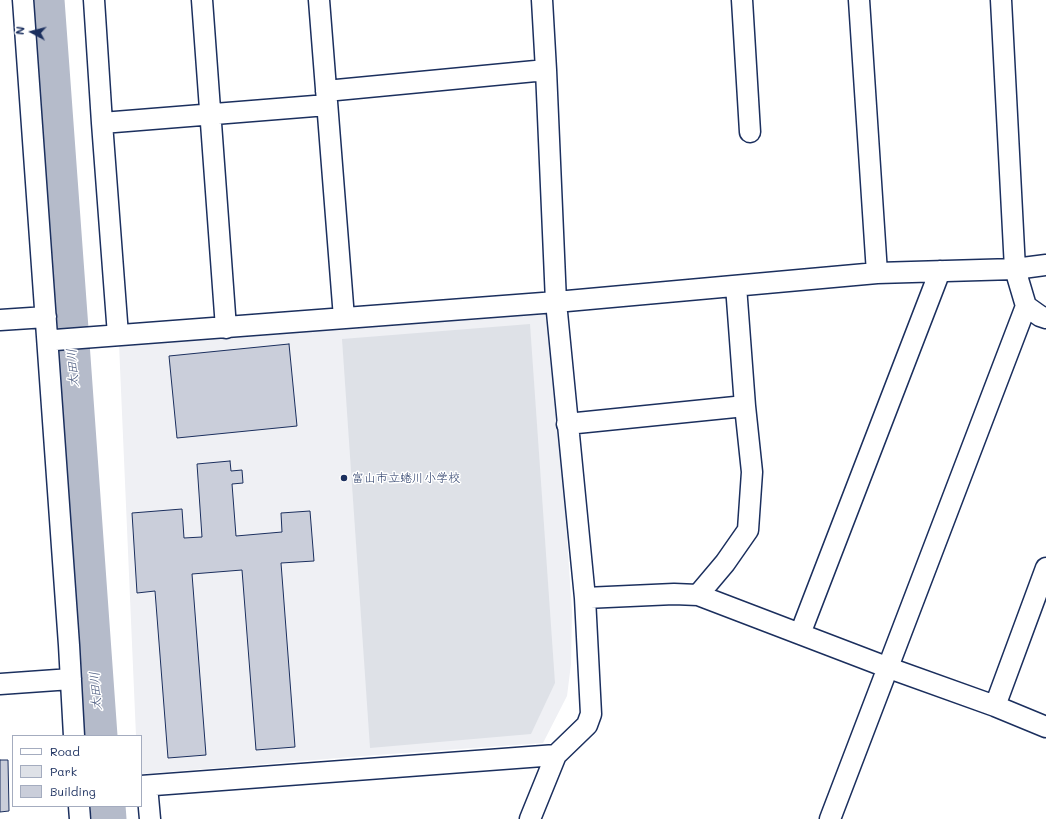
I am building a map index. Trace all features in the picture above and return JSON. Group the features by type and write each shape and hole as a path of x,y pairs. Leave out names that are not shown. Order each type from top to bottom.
{"street":[{"path":"23,0 46,317 51,342 74,735"},
{"path":"94,0 118,336"},
{"path":"202,0 226,328"},
{"path":"319,0 344,318"},
{"path":"530,819 556,755 587,725 591,714 585,598 556,302 542,0"},
{"path":"742,0 750,132"},
{"path":"859,0 877,273"},
{"path":"830,819 889,668 1026,306 1015,269 1001,0"},
{"path":"102,123 210,114 546,70"},
{"path":"51,342 556,302 877,273 1015,269 1046,265"},
{"path":"800,634 940,271"},
{"path":"698,595 725,563 748,530 752,472 745,406 736,286"},
{"path":"1026,306 1040,316 1046,318"},
{"path":"0,320 46,317"},
{"path":"567,424 745,406"},
{"path":"995,706 1046,568"},
{"path":"585,598 674,594 698,595 889,668 995,706 1046,727"},
{"path":"0,684 71,679"},
{"path":"150,819 144,786 556,755"},
{"path":"79,807 80,819"}],"shaded area":[{"name":"富山市立蜷川小学校","path":"542,311 552,320 572,611 571,664 567,696 543,743 142,774 142,735 136,735 119,344"}],"green space":[{"path":"530,324 555,683 531,734 370,748 342,339"}],"building":[{"path":"289,344 297,426 177,438 169,356"},
{"path":"230,461 231,471 242,470 243,483 232,484 236,536 282,532 281,513 310,511 314,561 281,563 295,747 256,750 242,570 192,574 206,755 168,758 155,591 137,593 132,513 182,509 184,538 202,537 197,464"},
{"path":"0,760 8,760 9,811 0,812"}],"waterway":[{"name":"太田川","path":"47,0 100,735"},
{"name":"太田川","path":"108,807 109,819"}],"place":[{"name":"富山市立蜷川小学校","path":"344,478"}]}
